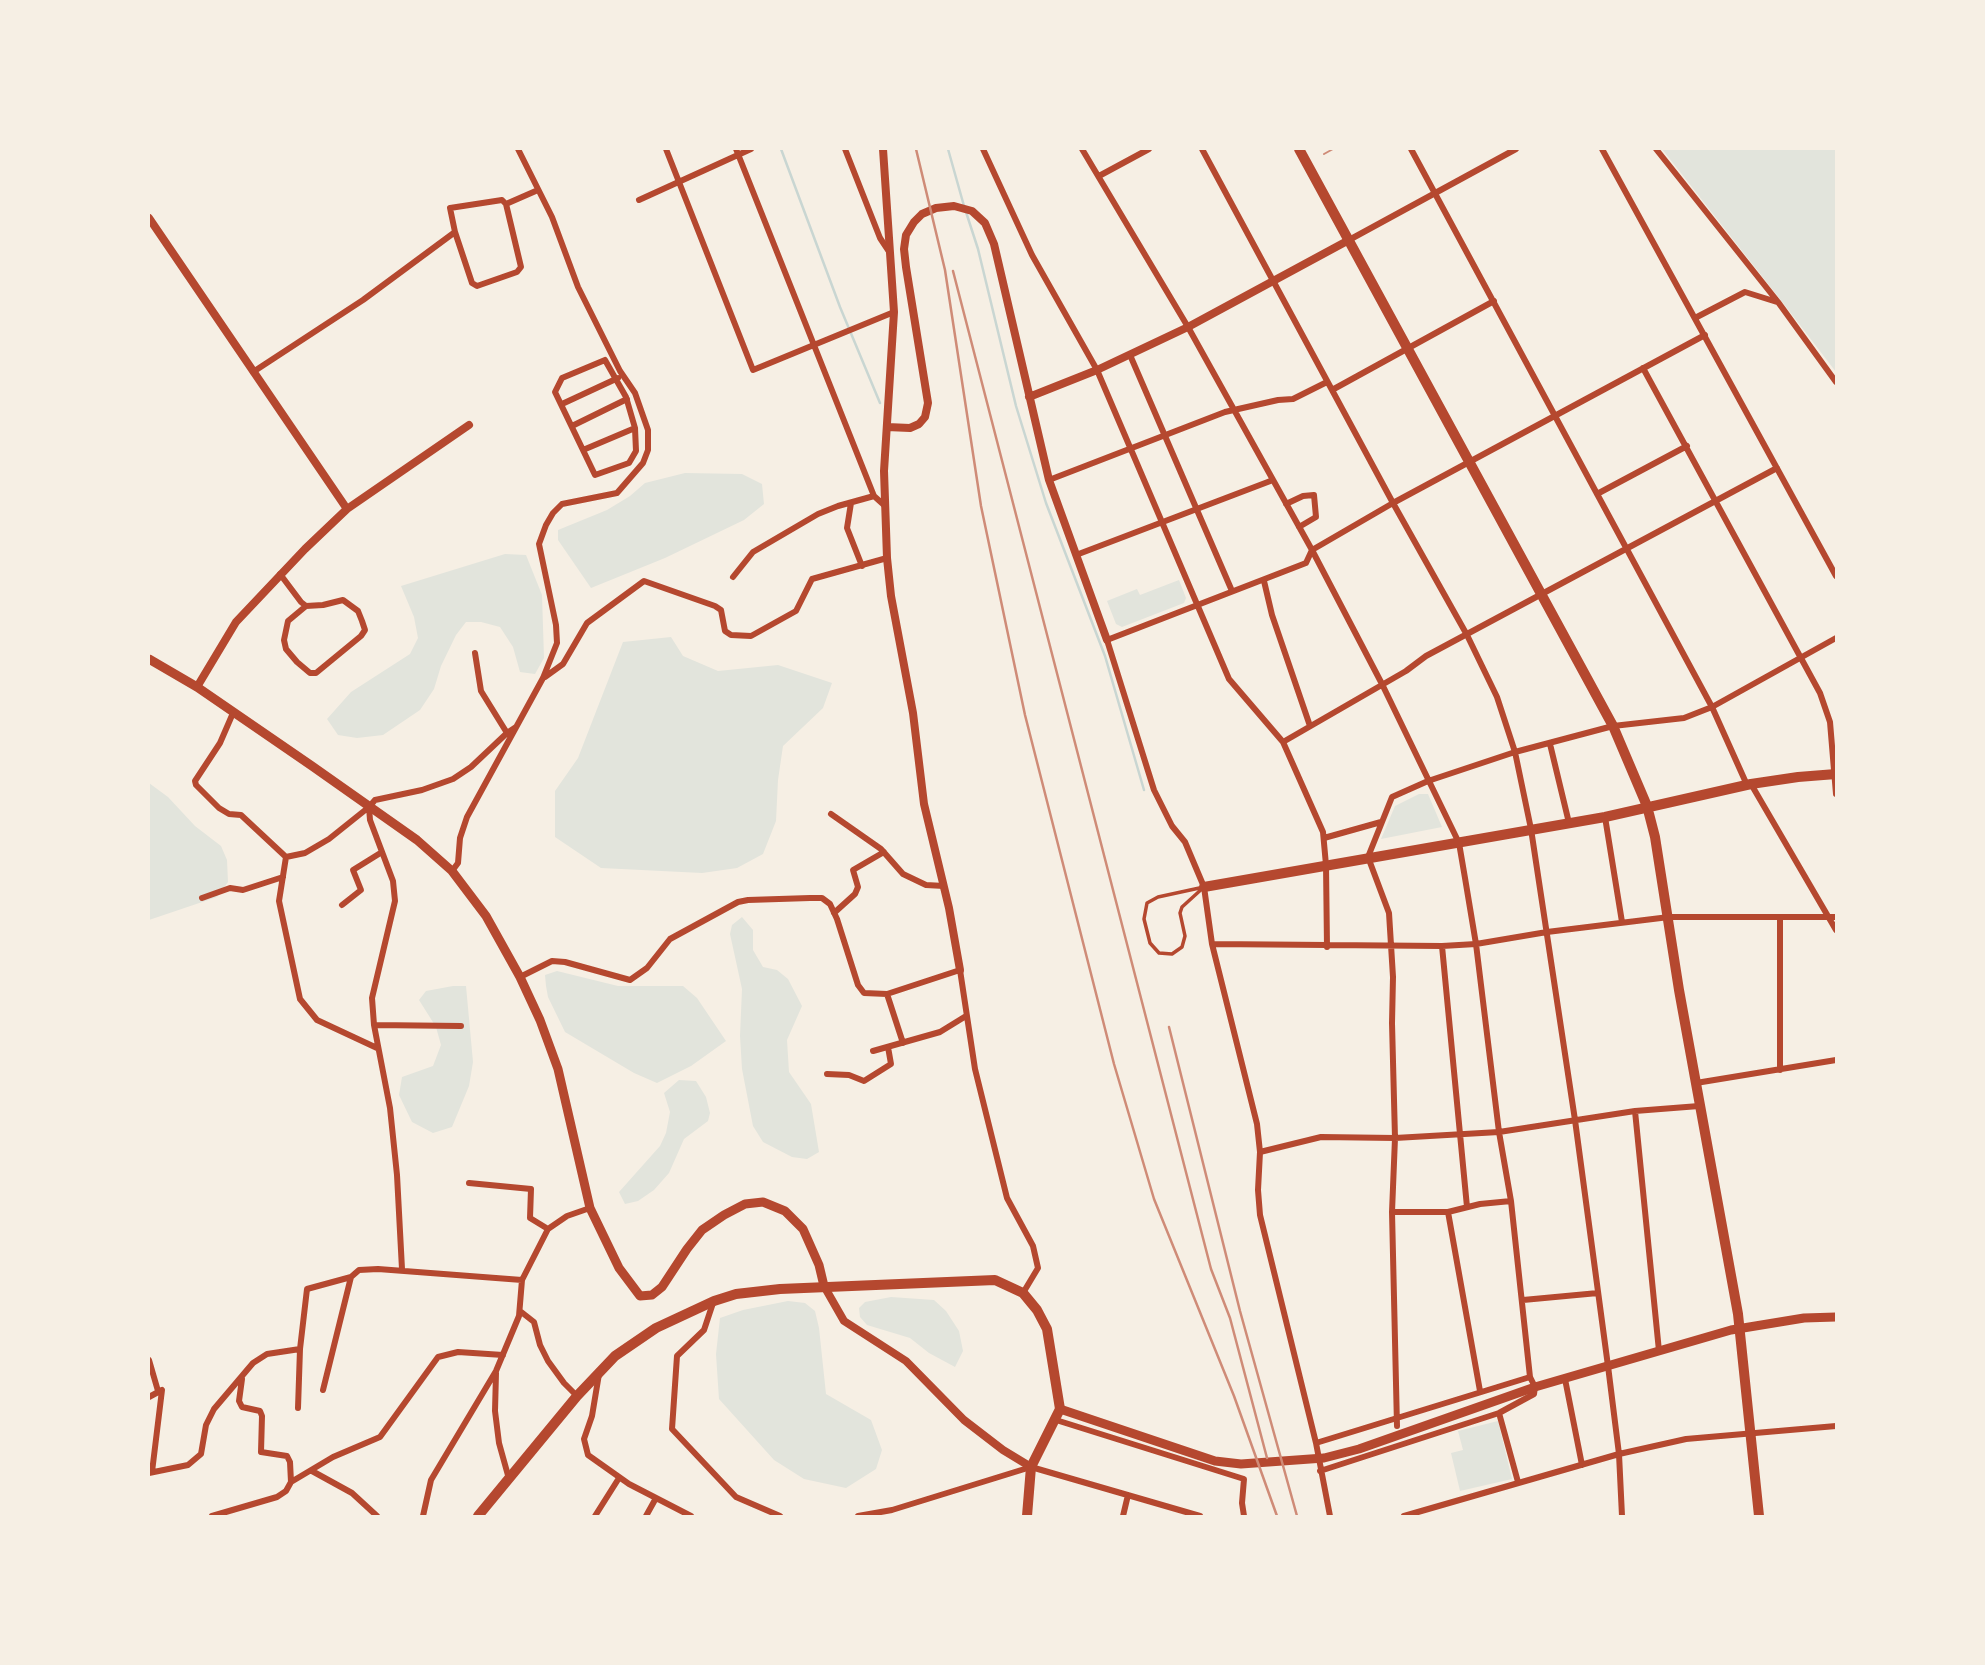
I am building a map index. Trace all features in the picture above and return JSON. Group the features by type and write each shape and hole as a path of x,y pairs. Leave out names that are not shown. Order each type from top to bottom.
{"main road":[{"path":"1299,149 1612,726 1647,806 1669,917 1699,1106 1740,1328 1759,1516"},
{"path":"149,659 197,687 417,840 452,871 485,916 520,977 540,1020 558,1069 590,1208 620,1268 639,1296 652,1295 662,1287 702,1230 745,1204 763,1202 785,1211 803,1229 819,1265 824,1286"},
{"path":"1204,887 1605,817 1749,784 1835,775"},
{"path":"478,1516 577,1396 615,1356 656,1328 714,1301 736,1294 824,1286 995,1280 1023,1293 1037,1310 1047,1329 1060,1409 1031,1467 1027,1516"},
{"path":"1060,1409 1215,1461 1241,1464 1324,1458 1359,1449 1535,1387 1740,1328 1804,1318 1836,1317"}],"street":[{"path":"452,871 458,863 460,838 467,817 543,678 557,643 556,625 539,544 546,525 562,504 617,493 643,463 648,450 648,430 635,393 619,377 605,360 562,378 555,392 595,475 629,463 636,451 635,428 627,399 619,377 578,287 552,217 518,149"},
{"path":"666,149 753,370 894,312"},
{"path":"639,200 737,152 751,149"},
{"path":"845,149 880,238 891,254"},
{"path":"883,149 894,312 884,505 891,596 913,713 924,804 944,886 975,1069 1007,1198 1033,1246 1038,1268 1023,1293"},
{"path":"982,149 1032,255 1097,370 1229,679 1283,742 1323,832 1327,947"},
{"path":"1082,149 1188,327 1312,550 1382,684 1459,843 1476,944 1499,1132 1511,1201 1534,1394 1499,1413 1320,1471"},
{"path":"1099,176 1149,149"},
{"path":"1202,149 1467,635 1497,697 1515,752 1531,829 1575,1120 1619,1454 1622,1516"},
{"path":"1412,149 1712,707 1749,784 1833,917 1836,930"},
{"path":"1602,149 1836,576"},
{"path":"1656,149 1778,302 1836,382"},
{"path":"1029,397 1097,370 1188,327 1511,150"},
{"path":"737,152 874,496 884,505"},
{"path":"506,204 538,190"},
{"path":"502,200 506,204 521,267 517,272 477,286 472,283 450,208 502,200"},
{"path":"887,427 910,428 919,424 925,417 928,403 904,249 906,235 922,214 936,208 954,206 972,211 985,223 994,244 1049,480 1107,640 1154,790 1172,826 1185,842 1204,887 1212,944 1257,1124 1261,1215 1330,1516"},
{"path":"149,218 347,509"},
{"path":"253,372 363,300 455,232"},
{"path":"1695,318 1745,292 1778,302"},
{"path":"1332,390 1494,301"},
{"path":"1107,640 1306,563 1312,550 1393,503 1705,335"},
{"path":"1130,355 1232,592"},
{"path":"1643,368 1825,705 1830,722 1836,794"},
{"path":"562,404 619,377"},
{"path":"1049,480 1130,447 1234,410 1293,398 1327,382"},
{"path":"572,426 627,399"},
{"path":"197,687 236,622 280,574 347,509 469,425"},
{"path":"583,450 635,428"},
{"path":"1597,494 1686,446"},
{"path":"1283,742 1426,656 1777,468"},
{"path":"1076,555 1273,480"},
{"path":"1286,504 1303,496 1314,495 1315,517 1299,527"},
{"path":"733,577 753,552 818,514 874,496"},
{"path":"851,503 847,528 862,566"},
{"path":"543,678 563,664 587,623 644,581 715,606 721,610 725,631 731,635 751,636 796,611 812,579 825,573 887,558"},
{"path":"280,574 306,606 343,600 358,611 365,630 316,673 310,673 297,662 286,649 284,640 288,621 306,606"},
{"path":"1264,581 1272,615 1310,726"},
{"path":"1397,1422 1392,1212 1395,1138 1391,947 1389,913 1368,857 1392,797 1515,752 1612,726 1684,718 1712,707 1836,638"},
{"path":"475,653 481,691 506,733"},
{"path":"233,713 220,743 195,782 196,785 219,808 229,814 241,816 286,857"},
{"path":"286,857 305,853 329,839 375,800 422,790 453,779 471,767 517,726"},
{"path":"1550,744 1569,823"},
{"path":"369,807 370,820 393,881 395,901 372,998 377,1048 390,1108 396,1162 402,1269"},
{"path":"831,814 884,852 903,874 926,885 944,886"},
{"path":"1605,817 1622,922"},
{"path":"1324,838 1381,822"},
{"path":"342,905 360,890 353,870 382,852"},
{"path":"834,913 855,894 858,887 853,870 884,852"},
{"path":"286,857 278,901 300,999 317,1020 377,1048"},
{"path":"202,898 230,888 243,890 283,877"},
{"path":"520,977 552,961 565,962 630,980 647,968 670,939 738,902 822,898 830,904 834,913 858,985 864,993 887,994 960,970"},
{"path":"1212,944 1442,946 1476,944 1669,917 1833,917"},
{"path":"1780,918 1780,1070"},
{"path":"1442,946 1467,1207"},
{"path":"887,994 903,1043"},
{"path":"873,1051 940,1032 966,1016"},
{"path":"374,1025 461,1026"},
{"path":"827,1074 849,1075 864,1081 891,1064 888,1047"},
{"path":"1696,1083 1836,1060"},
{"path":"1260,1152 1321,1138 1395,1138 1499,1132 1635,1111 1699,1106"},
{"path":"1635,1111 1659,1351"},
{"path":"469,1183 531,1189 530,1218 548,1229"},
{"path":"1392,1212 1448,1212 1511,1201"},
{"path":"423,1516 431,1480 496,1371 520,1311 522,1280 548,1229 567,1216 590,1208"},
{"path":"1448,1212 1480,1391"},
{"path":"298,1408 300,1349 307,1289 351,1277 359,1270 402,1269 522,1280"},
{"path":"323,1390 351,1277"},
{"path":"824,1286 844,1321 906,1361 964,1419 1003,1450 1031,1467 1200,1516"},
{"path":"1523,1300 1598,1293"},
{"path":"714,1301 704,1330 677,1356 672,1429 736,1497 780,1516"},
{"path":"520,1311 534,1322 540,1345 548,1361 577,1396"},
{"path":"149,1360 159,1391 162,1390 150,1472 188,1465 201,1454 206,1424 214,1409 253,1363 267,1354 300,1349"},
{"path":"291,1482 333,1457 380,1437 438,1357 458,1352 503,1354"},
{"path":"496,1371 495,1411 499,1443 509,1479"},
{"path":"600,1372 592,1416 584,1439 588,1455 619,1478 691,1516"},
{"path":"1315,1443 1397,1422 1480,1391 1530,1377"},
{"path":"212,1516 277,1497 286,1491 291,1482 287,1456 261,1452 262,1416 260,1411 242,1406 239,1401 242,1378"},
{"path":"1565,1378 1582,1465"},
{"path":"149,1397 159,1391"},
{"path":"1499,1413 1518,1482"},
{"path":"1056,1420 1244,1479 1241,1503 1244,1516"},
{"path":"1404,1516 1619,1454 1686,1439 1836,1426"},
{"path":"858,1516 892,1510 1031,1467"},
{"path":"312,1471 352,1493 377,1516"},
{"path":"595,1516 619,1478"},
{"path":"1123,1516 1128,1495"},
{"path":"646,1516 656,1498"}],"lane":[{"path":"1204,887 1182,908 1180,914 1185,936 1182,947 1172,954 1159,953 1150,943 1144,919 1147,903 1158,897 1204,887"}],"shaded area":[{"path":"1662,149 1836,149 1836,372 1783,303"},
{"path":"685,473 742,474 762,484 764,504 744,520 665,558 591,588 558,540 558,530 607,510 645,483"},
{"path":"505,554 526,555 542,595 544,658 535,674 520,672 513,647 500,627 481,622 466,622 456,635 441,666 434,689 420,710 383,735 357,738 338,735 327,719 351,692 410,654 418,638 414,617 401,586"},
{"path":"1179,580 1186,598 1184,603 1122,627 1116,624 1107,601 1137,589 1140,595"},
{"path":"671,637 683,656 718,671 778,665 832,683 823,708 783,746 776,821 763,854 737,868 702,873 601,868 555,837 555,791 578,758 623,642"},
{"path":"149,783 221,846 227,860 228,882 217,897 149,920"},
{"path":"1419,794 1428,794 1442,827 1381,839 1395,806"},
{"path":"742,917 753,930 753,950 763,967 777,970 788,979 802,1006 787,1040 789,1072 811,1104 819,1152 807,1159 792,1157 763,1142 753,1126 742,1069 742,989 730,934 732,925"},
{"path":"557,971 618,986 683,986 697,998 726,1041 691,1066 657,1083 634,1073 565,1032 548,997 546,986 545,975"},
{"path":"466,986 473,1062 469,1086 452,1127 433,1133 412,1122 399,1095 402,1077 433,1066 441,1045 436,1027 419,1000 426,991"},
{"path":"679,1080 696,1081 706,1097 710,1113 708,1121 684,1139 669,1173 654,1190 638,1201 625,1204 619,1192 660,1146 670,1112 664,1093"},
{"path":"891,1297 934,1300 946,1311 959,1331 963,1351 955,1367 929,1353 910,1338 867,1325 860,1317 859,1308 865,1302"},
{"path":"788,1301 805,1303 815,1311 826,1394 871,1420 882,1450 876,1469 846,1488 804,1479 774,1460 719,1399 716,1354 720,1318 743,1310"},
{"path":"1498,1421 1512,1479 1460,1491 1451,1453 1463,1450 1458,1431"}],"waterway":[{"path":"781,149 840,307 880,403"},
{"path":"948,149 964,206"},
{"path":"966,212 978,249 1016,406 1046,503 1105,656 1144,790"}],"tram line":[{"path":"1324,154 1333,149"}],"railway":[{"path":"916,149 945,270 981,506 1025,715 1114,1064 1154,1199 1234,1396 1277,1516"},
{"path":"953,271 1211,1269 1230,1318 1267,1458"},
{"path":"1169,1027 1240,1311 1297,1516"}]}
